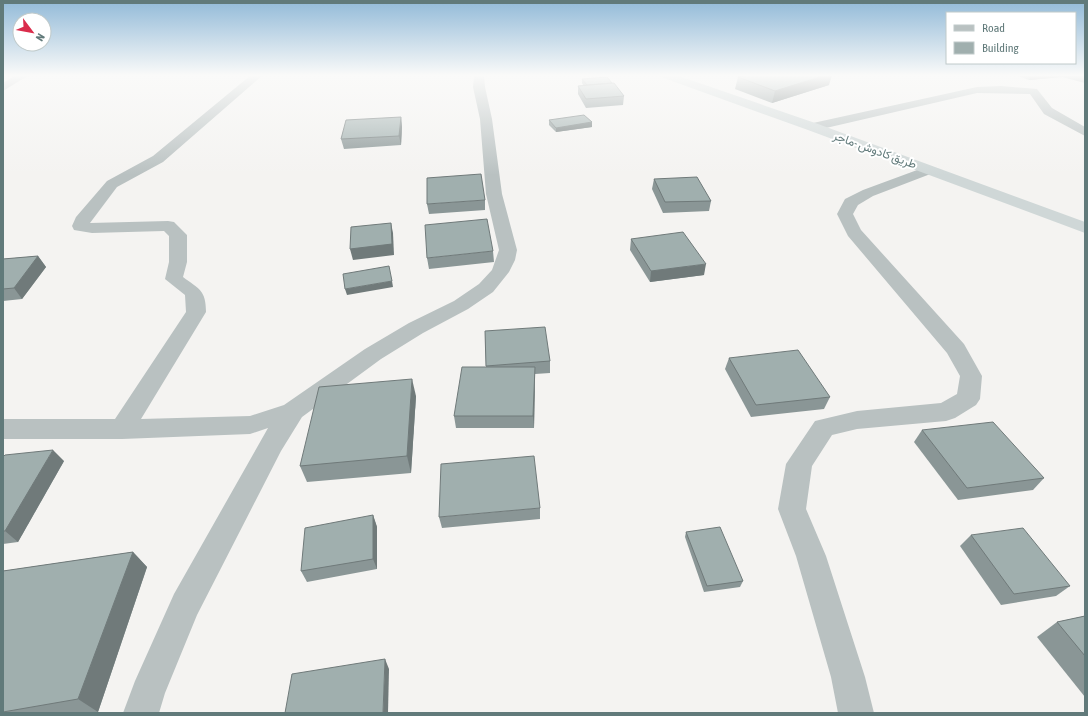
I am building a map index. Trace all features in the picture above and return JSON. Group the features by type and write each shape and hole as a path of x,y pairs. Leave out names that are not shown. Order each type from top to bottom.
{"highway":[{"name":"طريق كادوش -ماجر","path":"760,108 1085,228"}],"street":[{"path":"122,429 196,312 196,299 194,292 174,279 174,273 178,262 178,235 168,226 92,228 80,226 82,221 112,184 158,159 218,108"},
{"path":"3,429 122,429 250,425 293,411 373,354 416,328 461,305 486,288 500,272 506,260 508,250 494,194 484,108"},
{"path":"813,127 895,108"},
{"path":"1046,108 1085,132"},
{"path":"856,713 848,677 811,556 792,509 799,464 824,428 857,420 946,412 968,399 971,376 956,349 854,232 845,214 851,202 868,193 928,170"},
{"path":"141,713 147,693 185,605 271,445 293,411"}],"building":[{"path":"584,115 592,122 556,128 549,120"},
{"path":"401,117 399,136 341,139 346,120"},
{"path":"481,174 485,200 427,204 427,178"},
{"path":"697,177 711,201 665,202 654,179"},
{"path":"487,219 493,251 427,258 425,225"},
{"path":"391,223 392,244 350,249 351,227"},
{"path":"683,232 706,264 651,271 631,239"},
{"path":"38,256 14,288 3,289 3,259"},
{"path":"389,266 392,281 345,289 343,274"},
{"path":"545,327 550,361 486,366 485,331"},
{"path":"798,350 830,397 756,405 729,358"},
{"path":"462,367 535,367 533,416 454,416"},
{"path":"412,379 407,456 300,466 319,387"},
{"path":"993,422 1044,478 967,488 922,430"},
{"path":"53,450 5,531 3,531 3,457 5,455"},
{"path":"534,456 540,508 439,517 441,464"},
{"path":"373,515 373,559 301,571 305,528"},
{"path":"720,527 743,581 707,586 686,532"},
{"path":"1023,528 1070,586 1014,594 971,535"},
{"path":"133,552 78,699 3,712 3,571"},
{"path":"1085,616 1085,656 1057,622"},
{"path":"385,659 383,713 285,713 292,674"}]}
